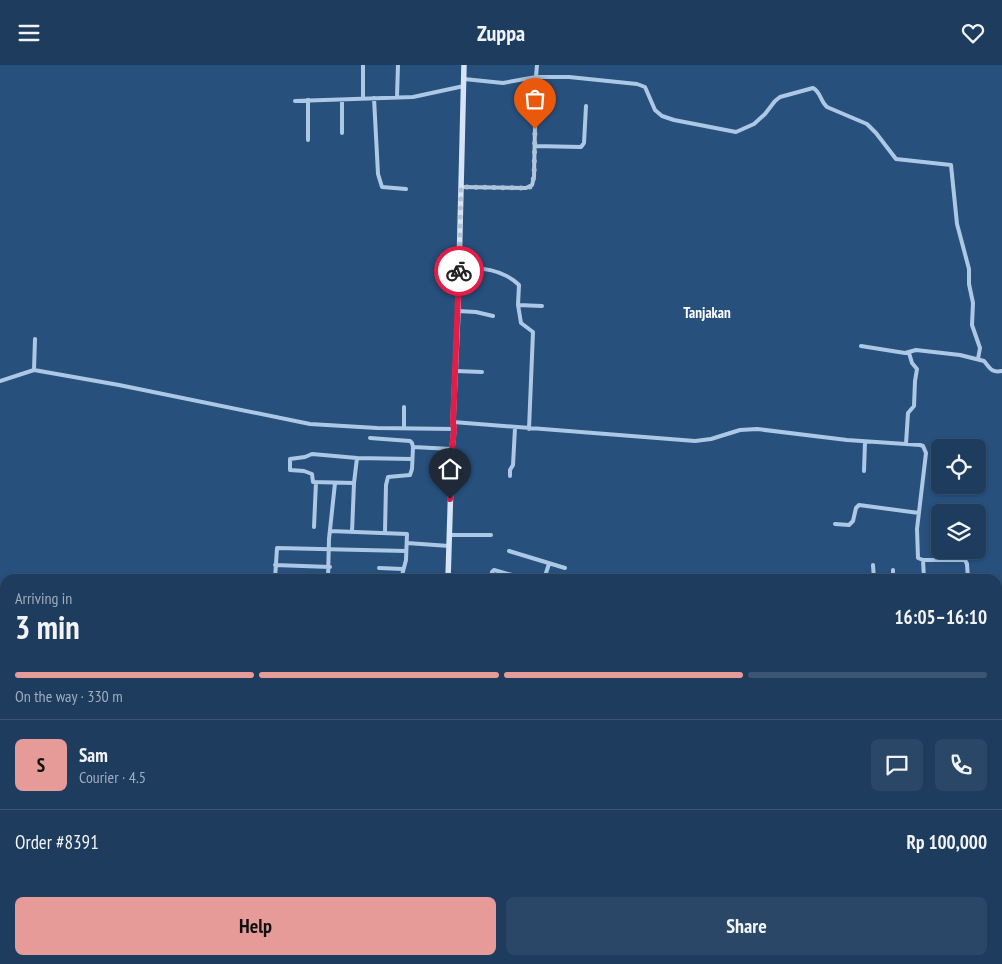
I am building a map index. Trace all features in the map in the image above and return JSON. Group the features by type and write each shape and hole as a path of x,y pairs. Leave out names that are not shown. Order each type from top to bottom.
{"main road":[{"path":"448,574 458,311 464,65"}],"street":[{"path":"363,65 363,98"},
{"path":"397,97 398,65"},
{"path":"461,187 530,187 534,177 537,65"},
{"path":"295,101 424,96 464,82 503,83 536,77 569,77 637,84 645,87 655,110 662,116 736,132 754,124 780,97 812,88 818,91 827,107 867,124 896,159 951,165 957,224 968,262 970,291 973,303 972,325 980,348 978,359"},
{"path":"374,97 380,185 406,189"},
{"path":"308,100 308,140"},
{"path":"342,100 342,133"},
{"path":"535,146 581,147 584,143 586,106"},
{"path":"459,268 485,269 510,277 519,285 518,305 521,323 533,332 529,429"},
{"path":"518,305 542,306"},
{"path":"458,311 476,312 493,316"},
{"path":"34,371 35,339"},
{"path":"861,345 909,353 921,351 960,355 984,361 991,371 1002,371"},
{"path":"906,444 908,413 914,406 917,369 912,363 909,353"},
{"path":"0,381 34,371 120,385 310,424 377,428 454,426 515,428 695,441 711,439 740,430 757,429 865,442 920,445 923,446 926,453 919,513 917,556 923,560 965,560 968,574"},
{"path":"456,371 482,372"},
{"path":"404,407 404,428"},
{"path":"510,476 510,470 513,465 515,428"},
{"path":"370,438 410,441 413,447 410,475 405,477 390,476 387,479 385,532"},
{"path":"864,471 865,442"},
{"path":"413,447 452,449"},
{"path":"354,483 312,481 312,474 289,469 290,459 312,454 356,458 412,459"},
{"path":"352,532 356,458"},
{"path":"314,527 316,482"},
{"path":"329,574 330,531 335,483"},
{"path":"835,524 849,525 859,505 919,513"},
{"path":"330,531 405,533 407,543 402,574"},
{"path":"450,535 491,535"},
{"path":"407,543 449,545"},
{"path":"275,574 277,548 406,551"},
{"path":"509,551 565,568"},
{"path":"923,560 924,574"},
{"path":"546,574 549,563"},
{"path":"275,565 330,567"},
{"path":"873,565 874,574"},
{"path":"379,569 404,569"},
{"path":"491,574 494,570 508,574"}],"way so far":[{"path":"459,271 461,187 530,187 534,177 535,129"}],"district":[{"name":"Tanjakan","path":"707,312"}],"route":[{"path":"450,499 459,271"}]}
